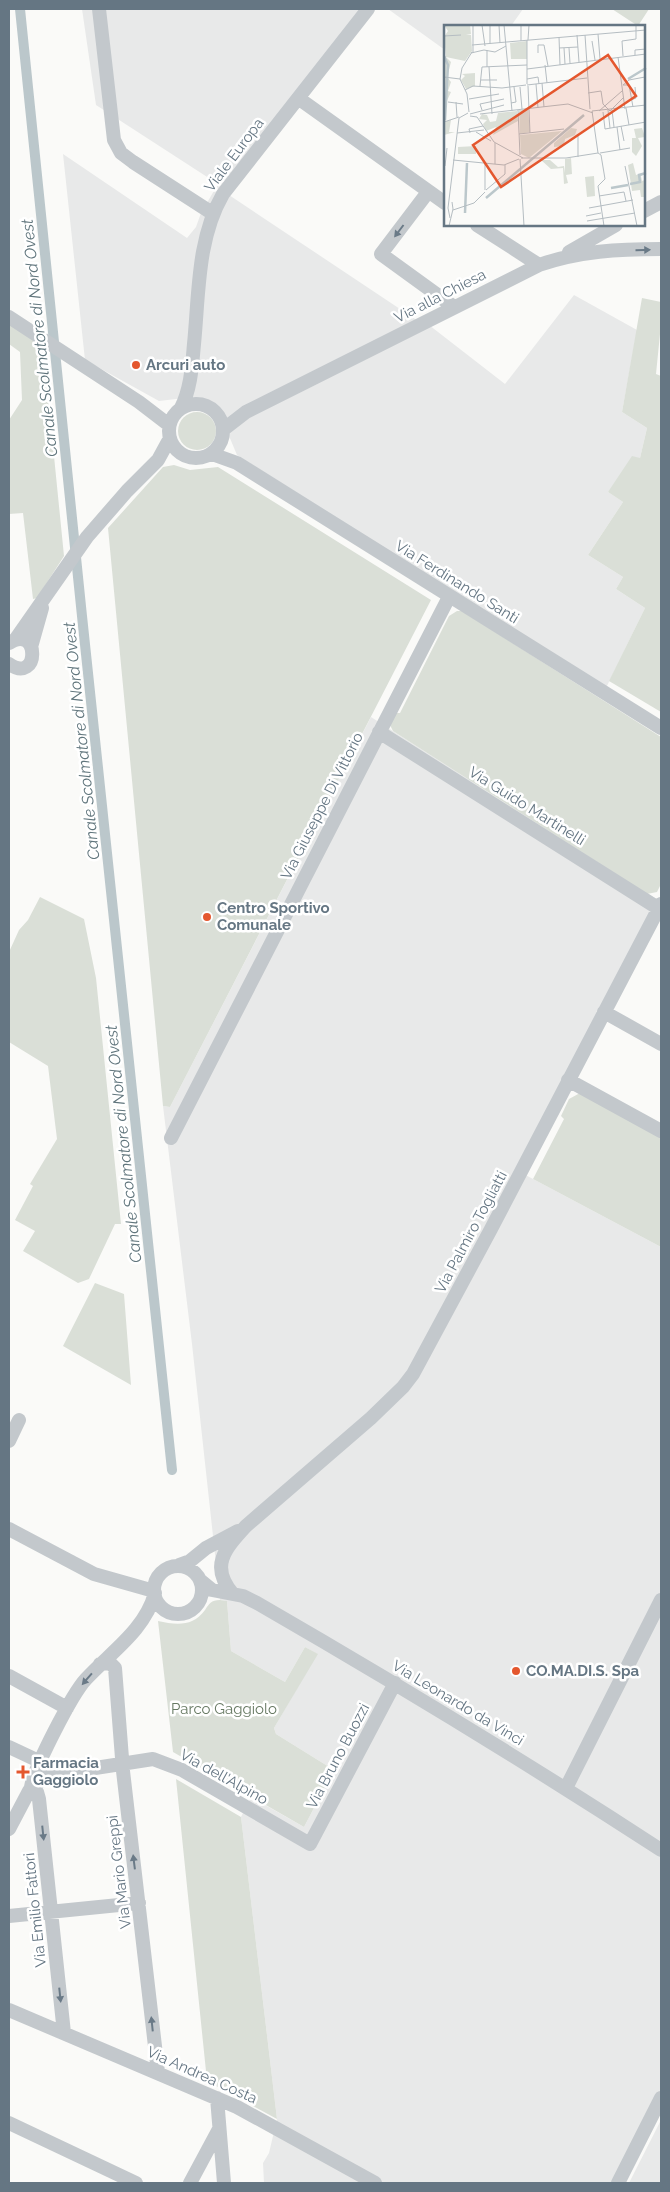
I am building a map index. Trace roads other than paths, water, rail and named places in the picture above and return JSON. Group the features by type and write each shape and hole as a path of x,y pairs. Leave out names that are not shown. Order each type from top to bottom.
{"street":[{"path":"99,9 114,140 121,152 133,162 212,213"},
{"name":"Viale Europa","path":"179,409 191,379 204,244 212,213 223,194 368,9"},
{"path":"298,98 444,202"},
{"path":"428,192 381,254 454,307"},
{"path":"645,210 661,202"},
{"path":"480,226 539,265"},
{"path":"560,258 614,226"},
{"path":"616,226 613,238 617,250"},
{"name":"Via alla Chiesa","path":"223,434 246,412 539,265 560,258 617,250 661,250"},
{"path":"9,317 139,402 170,432 176,449 181,454"},
{"name":"Viale Europa","path":"191,379 202,404"},
{"path":"139,402 162,410 179,409 187,405 202,404 218,414 223,434 212,454 196,458 181,454 158,460"},
{"path":"12,642 87,538 127,491 158,460 179,409"},
{"name":"Via alla Chiesa","path":"218,414 246,412"},
{"name":"Via Ferdinando Santi","path":"223,434 229,454 237,463"},
{"name":"Via Ferdinando Santi","path":"212,454 237,463 661,728"},
{"path":"10,666 19,668 28,664 33,656 34,632 46,596"},
{"name":"Via Giuseppe Di Vittorio","path":"171,1138 449,597"},
{"path":"12,642 24,640 32,647"},
{"name":"Via Guido Martinelli","path":"378,732 661,907"},
{"name":"Via Palmiro Togliatti","path":"226,1593 220,1568 226,1550 246,1526 371,1418 403,1387 413,1374 661,907"},
{"path":"604,1012 661,1044"},
{"path":"568,1080 661,1131"},
{"path":"9,1441 19,1420"},
{"name":"Via Palmiro Togliatti","path":"179,1565 190,1561 206,1548 246,1526"},
{"path":"9,1529 94,1574 154,1592 159,1604 168,1611 178,1614 193,1609 202,1595 199,1578 199,1555"},
{"path":"142,1623 149,1610 156,1581 165,1569 179,1565 186,1567 199,1578"},
{"path":"128,1583 160,1574"},
{"name":"Via Leonardo da Vinci","path":"199,1578 206,1587 257,1603 394,1683 566,1788 661,1850"},
{"path":"199,1602 226,1593"},
{"path":"566,1788 661,1600"},
{"path":"9,1829 13,1811 31,1788 40,1762 67,1708 82,1683 142,1623 153,1616 168,1611"},
{"name":"Via Mario Greppi","path":"121,1644 116,1655 115,1668 122,1763 158,2072"},
{"path":"100,1664 110,1663 115,1668"},
{"path":"9,1676 67,1708"},
{"name":"Via Bruno Buozzi","path":"310,1844 394,1683"},
{"path":"9,1747 40,1762 50,1771 57,1774"},
{"name":"Via dell'Alpino","path":"31,1788 42,1779 57,1774 122,1763 153,1760 174,1766 310,1844"},
{"name":"Via Emilio Fattori","path":"31,1788 39,1794 64,2033"},
{"path":"9,1916 139,1903"},
{"name":"Via Andrea Costa","path":"9,2010 217,2098 281,2130 375,2183"},
{"path":"217,2098 224,2183"},
{"path":"618,2183 661,2098"},
{"path":"9,2123 136,2183"},
{"path":"190,2183 219,2128"}],"waterway":[{"name":"Canale Scolmatore di Nord Ovest","path":"20,9 172,1470"}],"place":[{"name":"Arcuri auto","path":"136,365"},
{"name":"Centro Sportivo Comunale","path":"207,917"},
{"name":"CO.MA.DI.S. Spa","path":"516,1671"},
{"name":"Farmacia Gaggiolo","path":"23,1772"}],"park label":[{"name":"Parco Gaggiolo","path":"224,1709"}]}
